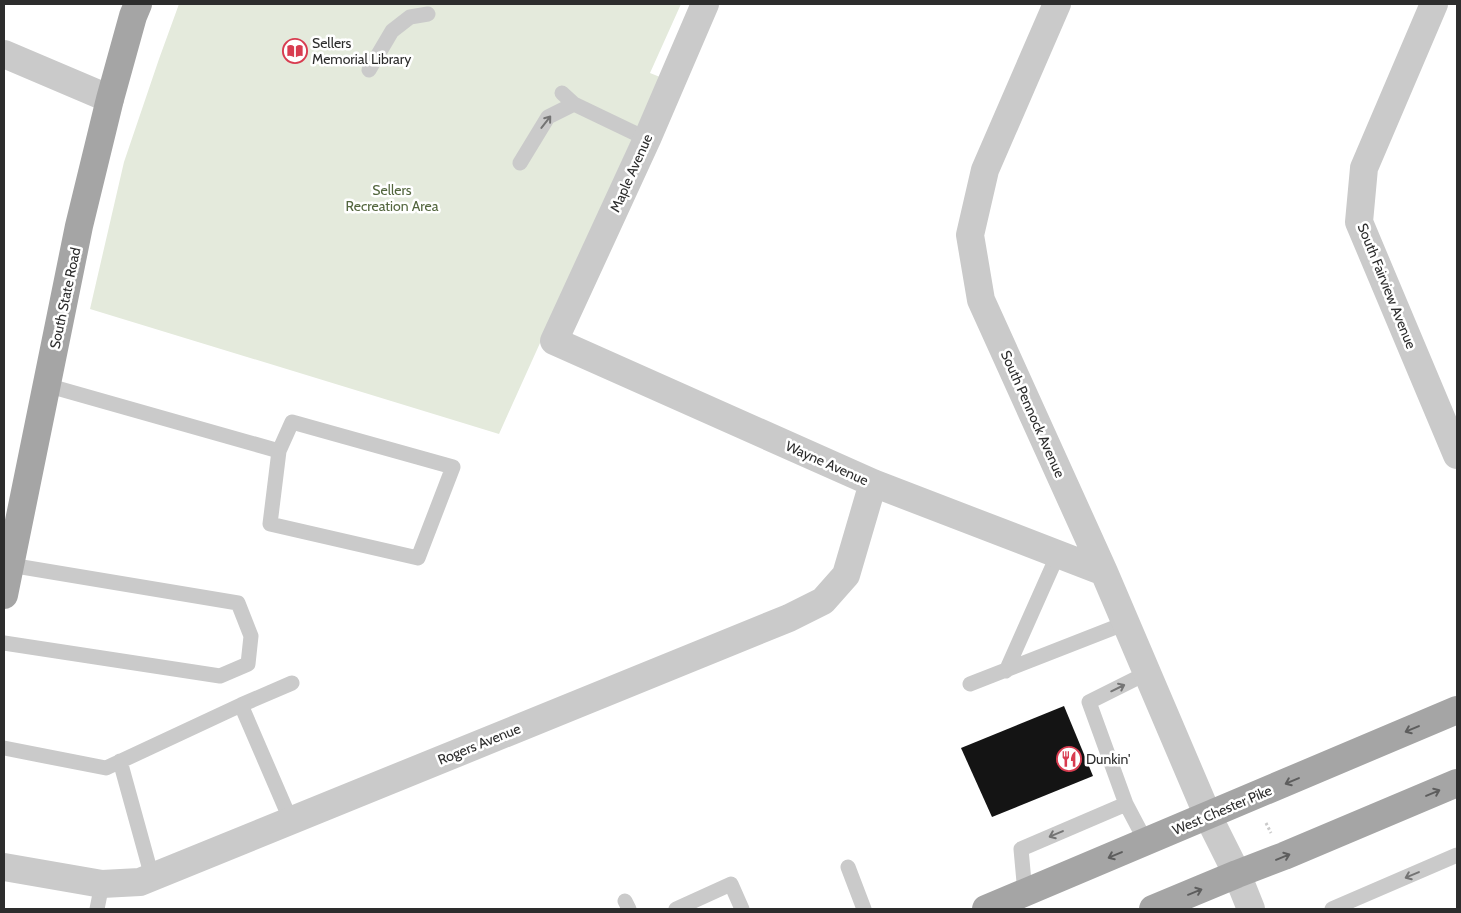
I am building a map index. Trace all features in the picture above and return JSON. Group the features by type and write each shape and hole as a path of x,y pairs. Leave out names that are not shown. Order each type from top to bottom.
{"main road":[{"name":"South State Road","path":"4,595 10,565 10,525 46,385 79,226 132,16 138,4"},
{"name":"West Chester Pike","path":"986,909 1457,710"},
{"path":"1153,909 1284,856 1457,782"}],"street":[{"name":"Maple Avenue","path":"554,341 647,139 705,4"},
{"name":"South Pennock Avenue","path":"1058,4 985,170 970,235 981,300 1104,572 1208,816 1238,874 1252,909"},
{"name":"South Fairview Avenue","path":"1434,4 1364,168 1359,222 1457,455"},
{"path":"4,54 110,100"},
{"name":"Wayne Avenue","path":"554,341 873,484 1104,572"},
{"name":"Rogers Avenue","path":"4,867 99,897 789,618 823,601 846,575 873,484"}],"lane":[{"path":"369,70 392,31 410,17 428,14"},
{"path":"562,93 574,104 647,139"},
{"path":"520,163 548,117 574,104"},
{"path":"46,385 279,451"},
{"path":"292,422 453,467 418,558 270,524 279,451 292,422"},
{"path":"1006,671 1058,554"},
{"path":"4,644 220,676 248,664 251,636 238,603 10,565"},
{"path":"970,684 1126,623"},
{"path":"1146,842 1126,804 1089,702 1147,673"},
{"path":"4,748 106,768 292,683"},
{"path":"241,705 290,821"},
{"path":"120,761 152,877"},
{"path":"1024,893 1021,849 1126,804"},
{"path":"1332,909 1457,855"},
{"path":"848,866 864,909"},
{"path":"676,909 731,884 742,909"}],"green space":[{"name":"Sellers Recreation Area","path":"179,4 681,4 650,73 660,77 499,434 90,309 124,162"}],"building":[{"path":"1064,706 1093,776 992,817 961,748"}],"place":[{"name":"Sellers Memorial Library","path":"295,51"},
{"name":"Dunkin'","path":"1069,759"}]}
